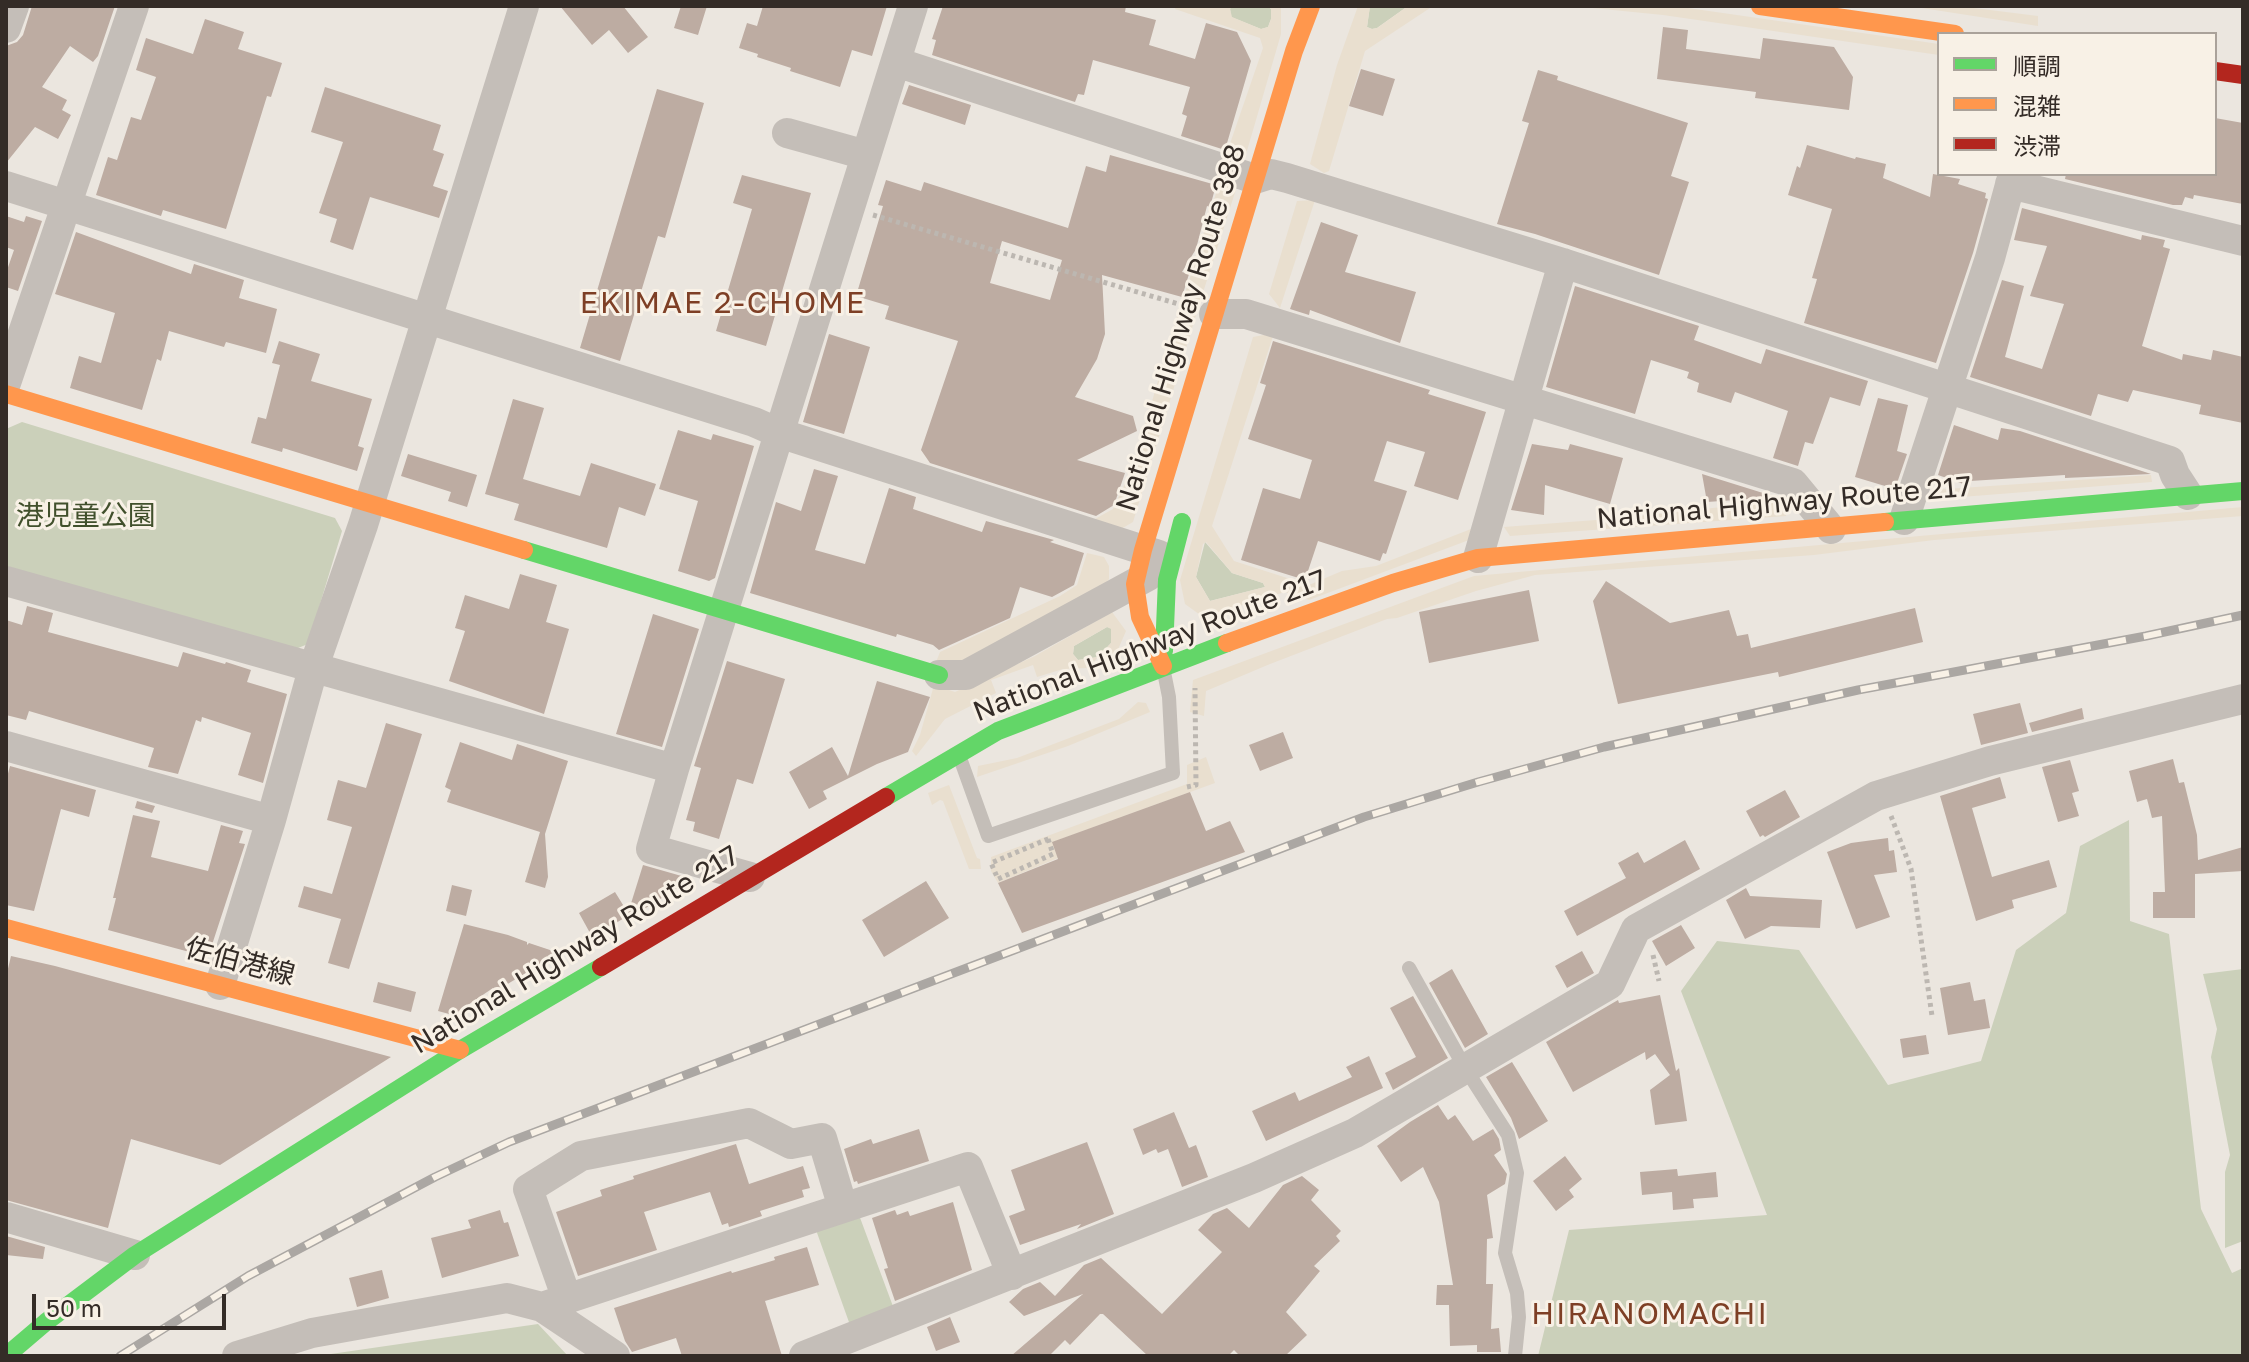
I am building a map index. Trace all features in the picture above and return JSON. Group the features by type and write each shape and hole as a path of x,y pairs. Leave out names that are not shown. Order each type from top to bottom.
{"main road":[{"name":"National Highway Route 388","path":"1163,666 1140,617 1135,584 1255,179 1311,6"},
{"path":"1760,6 1941,32"},
{"path":"6,394 939,675"},
{"name":"National Highway Route 217","path":"6,1356 135,1255 460,1050 750,877 998,731 1163,666 1393,583 1478,558 2243,491"},
{"path":"1163,666 1167,580 1188,503"},
{"name":"佐伯港線","path":"6,928 460,1050"}],"street":[{"path":"6,28 14,6"},
{"path":"6,383 134,6"},
{"path":"220,985 313,669 370,504 524,6"},
{"path":"750,877 651,849 913,6"},
{"path":"896,62 1255,179 1271,174 1563,263 2170,461 2188,495"},
{"path":"787,133 866,155"},
{"path":"1904,520 1990,258 2011,179 2243,241"},
{"path":"6,186 754,422 779,433 1172,559"},
{"path":"1478,558 1563,263"},
{"path":"1214,314 1246,313 1793,483 1831,529"},
{"path":"939,675 966,675 1135,584 1172,559"},
{"path":"6,581 674,769"},
{"path":"804,1356 1254,1178 1355,1133 1610,984 1636,929 1876,796 1990,761 2243,699"},
{"path":"6,746 271,820"},
{"path":"615,1356 555,1303 528,1189 581,1156 749,1123 791,1144 822,1138 843,1208"},
{"path":"237,1356 312,1333 507,1298 555,1303 968,1167 1012,1275"},
{"path":"6,1217 135,1255"}],"lane":[{"path":"959,754 988,836 1173,773 1169,697 1163,666"},
{"path":"1409,968 1465,1068 1508,1135 1517,1173 1505,1253 1517,1293 1519,1317 1515,1356"}],"path":[{"path":"849,208 1214,314"},
{"path":"1195,687 1196,785"},
{"path":"1876,796 1894,820 1911,869 1932,1016"},
{"path":"991,863 998,879 1053,854 1048,839"}],"green space":[{"path":"1268,6 1271,19 1268,27 1261,29 1231,17 1230,8"},
{"path":"1370,6 1408,6 1372,29 1367,27"},
{"name":"港児童公園","path":"22,422 335,518 342,531 308,644 293,650 6,568 6,429"},
{"path":"1205,542 1232,573 1263,583 1265,587 1210,601 1196,577"},
{"path":"1107,627 1111,628 1111,643 1098,657 1078,660 1073,654 1074,646"},
{"path":"2129,820 2130,921 2169,934 2201,1209 2232,1273 2243,1268 2243,1356 1538,1356 1569,1230 1767,1215 1681,991 1717,941 1799,950 1888,1085 1981,1061 2016,950 2066,913 2080,846"},
{"path":"2243,969 2243,1241 2225,1248 2225,1172 2230,1155 2211,1057 2217,1029 2203,974"},
{"path":"859,1215 894,1309 850,1325 816,1230"},
{"path":"538,1324 568,1356 317,1356"}],"shaded area":[{"path":"1176,6 1233,6 1230,9 1232,17 1261,29 1268,27 1271,19 1268,6 1281,6 1281,34 1242,168 1224,161 1263,48 1260,38 1175,9"},
{"path":"1358,6 1370,6 1367,27 1372,29 1408,6 1433,6 1365,51 1329,171 1324,173 1310,164 1337,65"},
{"path":"1573,6 1674,6 1937,44 1937,55 1663,15"},
{"path":"1909,6 1958,6 2038,16 2038,26"},
{"path":"1222,174 1239,180 1199,305 1183,300"},
{"path":"1315,200 1280,308 1269,294 1297,201"},
{"path":"1179,310 1196,315 1133,522 1121,529 1095,519 1113,509 1132,469"},
{"path":"1274,333 1212,526 1234,561 1309,585 1342,571 1376,566 1471,529 1469,540 1309,600 1285,592 1203,617 1185,604 1180,580 1253,337","holes":["1206,542 1232,573 1263,583 1265,587 1210,601 1196,577 1203,544"]},
{"path":"2151,475 2152,482 1936,499 1932,490"},
{"path":"1785,500 1786,516 1510,536 1504,527 1622,518"},
{"path":"2243,507 2243,516 1934,540 1814,555 1535,575 1387,619 1270,664 1206,691 1204,716 1190,712 1193,680 1474,576"},
{"path":"1087,553 1104,557 1109,566 1109,579 1102,588 967,662 936,662 940,652 1060,596 1077,585"},
{"path":"1112,612 1126,631 1116,654 1098,657 1088,668 1063,669 1037,677 1033,665 991,680 996,693 945,719 916,756 912,751 920,735 934,685 955,692 1035,656","holes":["1107,627 1111,629 1111,643 1098,657 1078,660 1073,654 1074,646"]},
{"path":"1138,702 1146,703 1150,712 1068,746 977,777 978,766 1017,758 1119,719"},
{"path":"1206,757 1215,783 1053,842 1058,858 998,883 991,871 991,857 1187,784 1187,765"},
{"path":"949,785 980,859 981,869 969,869 943,801 932,805 928,793"}],"building":[{"path":"32,6 115,6 98,56 93,62 70,46 42,87 67,100 62,110 71,115 58,139 35,127 6,163 6,46 17,42 23,35"},
{"path":"560,6 623,6 648,37 628,53 609,30 592,45"},
{"path":"681,6 707,6 698,35 674,28"},
{"path":"763,6 887,6 872,56 852,50 840,87 790,71 791,68 739,48 747,23 757,26"},
{"path":"943,6 1126,6 1125,12 1156,20 1149,45 1195,59 1206,23 1237,32 1251,61 1225,150 1181,136 1187,116 1182,114 1190,87 1093,60 1084,95 1078,94 1075,102 932,55 936,40 932,39"},
{"path":"205,19 244,32 238,49 282,63 271,97 267,96 226,229 163,210 161,216 96,195 108,157 117,160 131,117 141,120 156,77 136,70 146,38 193,54"},
{"path":"1663,27 1688,30 1686,49 1760,59 1763,38 1834,47 1853,77 1849,110 1755,98 1756,92 1657,79"},
{"path":"1361,69 1395,79 1383,116 1349,106"},
{"path":"1538,70 1558,76 1557,80 1688,123 1671,176 1689,182 1659,275 1497,224 1529,123 1522,121"},
{"path":"909,85 971,105 965,125 902,104"},
{"path":"325,87 441,125 433,150 444,154 433,186 448,191 439,218 370,197 353,250 330,242 337,219 319,213 343,142 311,132"},
{"path":"657,89 704,103 665,238 658,236 620,361 580,348"},
{"path":"2217,118 2243,123 2243,204 2194,195 2193,199 2185,197 2182,205 2173,205 2065,179 2066,176 2217,176"},
{"path":"1807,145 1886,164 1883,178 1930,197 1933,174 1960,179 1958,184 1986,193 1985,198 1988,199 1973,253 1936,363 1804,323 1817,279 1812,278 1832,209 1788,195 1797,166 1800,168"},
{"path":"1110,155 1216,185 1196,249 1182,272 1189,274 1182,297 1102,275 1105,334 1097,359 1075,397 1133,416 1137,431 1077,460 1125,473 1114,505 1096,516 930,463 921,450 958,341 885,319 889,306 856,296 883,206 878,205 886,180 921,191 924,182 1068,228 1086,166 1106,172","holes":["1002,241 1062,260 1050,300 990,283"]},
{"path":"742,175 811,193 766,346 716,331 752,209 733,203"},
{"path":"2022,208 2141,240 2142,235 2165,240 2163,247 2170,249 2142,346 2182,360 2183,354 2211,360 2213,350 2243,357 2243,423 2199,414 2201,405 2133,390 2128,402 2098,394 2091,416 1970,377 2002,280 2024,286 2005,357 2042,369 2064,304 2030,296 2047,246 2014,240"},
{"path":"6,216 24,222 26,216 42,221 18,291 6,287 6,273 14,250 6,247"},
{"path":"1321,222 1358,235 1345,272 1416,292 1400,343 1310,310 1309,315 1290,309"},
{"path":"76,232 191,274 194,264 244,280 239,298 277,309 266,353 226,342 224,347 169,331 142,410 70,388 79,356 101,363 115,313 55,294"},
{"path":"1575,286 1699,326 1694,340 1761,364 1766,349 1868,381 1860,406 1830,397 1813,444 1805,442 1798,466 1773,458 1788,411 1735,392 1731,403 1697,392 1699,383 1687,378 1689,372 1651,360 1635,414 1546,387"},
{"path":"829,334 870,347 844,434 803,422"},
{"path":"279,341 320,354 311,381 372,399 358,446 364,448 357,471 283,448 282,452 251,443 258,417 266,419 280,365 272,363"},
{"path":"1273,341 1430,390 1428,394 1486,412 1458,500 1414,486 1425,452 1387,441 1374,481 1407,491 1386,554 1383,553 1380,561 1318,541 1305,580 1241,560 1263,488 1300,499 1312,460 1248,439 1266,385 1260,383"},
{"path":"1878,398 1908,405 1897,451 1907,454 1895,489 1855,477"},
{"path":"513,399 544,408 523,479 580,496 591,463 656,484 645,516 619,507 607,548 514,520 519,504 485,494"},
{"path":"1954,425 1998,440 2001,428 2020,431 2151,474 1970,481 1969,486 1938,475"},
{"path":"678,430 711,440 713,434 754,446 715,578 709,581 678,571 698,501 659,489"},
{"path":"1532,444 1568,450 1570,444 1623,458 1610,504 1545,485 1544,515 1511,510"},
{"path":"408,454 477,475 467,507 448,501 451,492 401,476"},
{"path":"814,469 838,476 815,550 865,564 889,488 916,497 913,509 982,532 986,521 1054,540 1050,542 1084,553 1074,585 1052,597 1020,587 1010,618 939,650 933,645 897,634 896,637 750,593 776,502 801,511"},
{"path":"1702,474 1763,493 1777,497 1707,502"},
{"path":"520,574 557,585 546,622 569,629 544,714 449,681 465,631 455,628 465,595 509,609"},
{"path":"1606,581 1670,623 1729,610 1737,636 1748,634 1751,648 1915,608 1923,642 1779,677 1778,672 1618,704 1593,601"},
{"path":"1529,590 1539,641 1429,663 1419,612"},
{"path":"27,606 53,613 48,632 178,667 183,652 226,662 251,670 247,682 287,694 263,783 238,775 251,733 202,717 201,722 196,720 178,774 148,767 154,748 29,711 26,720 6,715 6,620 22,625"},
{"path":"653,614 699,629 662,747 616,734"},
{"path":"727,661 785,679 753,784 737,779 719,839 693,831 695,822 686,820 701,768 694,766"},
{"path":"877,681 930,697 908,752 823,791 827,799 809,809 789,772 832,747 848,776"},
{"path":"2020,703 2028,733 1981,745 1973,714"},
{"path":"2082,708 2084,719 2032,732 2029,723"},
{"path":"386,723 422,734 349,969 328,963 341,919 298,907 304,886 332,894 352,827 327,820 338,780 366,788"},
{"path":"1283,732 1293,758 1260,771 1249,745"},
{"path":"460,742 512,760 517,744 568,761 545,834 548,877 545,888 525,882 540,832 447,802 451,790 445,787"},
{"path":"2173,759 2179,783 2184,782 2197,835 2198,860 2243,847 2243,871 2195,874 2195,918 2153,918 2153,892 2165,892 2162,816 2152,818 2147,799 2137,802 2129,771"},
{"path":"2070,760 2079,791 2072,793 2079,816 2058,822 2042,767"},
{"path":"10,766 96,790 89,817 61,809 34,911 6,905 6,781"},
{"path":"2000,777 2006,798 1972,808 1992,877 2049,860 2057,887 2012,900 2014,908 1976,921 1940,796"},
{"path":"1785,790 1800,817 1760,837 1746,811"},
{"path":"1190,792 1206,831 1230,821 1245,852 1022,933 998,883 1058,859 1052,842"},
{"path":"137,801 155,806 152,813 135,808"},
{"path":"133,815 160,821 151,857 208,871 221,825 243,831 239,843 245,844 208,957 108,930"},
{"path":"1888,838 1889,851 1894,850 1897,872 1874,875 1890,917 1856,929 1827,852 1851,843"},
{"path":"1685,840 1700,869 1577,936 1564,911 1626,878 1618,863 1638,852 1644,863"},
{"path":"643,865 692,879 625,921 626,917 599,933 590,933 579,913 615,892 628,913"},
{"path":"926,881 949,918 884,957 862,920"},
{"path":"452,885 472,890 466,916 446,911"},
{"path":"1746,888 1750,896 1822,900 1820,928 1771,926 1745,939 1726,900"},
{"path":"464,924 559,953 491,994 493,988 453,1015 438,1011"},
{"path":"1681,925 1695,948 1666,966 1652,941"},
{"path":"1582,951 1594,973 1567,988 1555,966"},
{"path":"11,956 391,1057 220,1165 131,1139 108,1228 6,1200 6,977"},
{"path":"1452,969 1488,1034 1465,1048 1429,983"},
{"path":"378,982 416,992 411,1012 373,1002"},
{"path":"1970,982 1974,1001 1985,999 1990,1028 1948,1035 1940,988"},
{"path":"1660,995 1676,1071 1679,1068 1687,1121 1655,1125 1650,1090 1670,1075 1655,1054 1646,1060 1645,1052 1573,1092 1546,1042 1618,1000 1619,1003"},
{"path":"1413,996 1448,1058 1393,1090 1385,1073 1416,1057 1390,1008"},
{"path":"1926,1035 1929,1054 1903,1058 1900,1039"},
{"path":"1369,1056 1383,1088 1266,1141 1252,1111 1295,1092 1299,1101 1352,1077 1346,1067"},
{"path":"1512,1062 1548,1121 1519,1139 1511,1118 1486,1077"},
{"path":"1438,1105 1448,1120 1455,1115 1473,1141 1493,1129 1499,1139 1501,1150 1494,1155 1507,1174 1505,1184 1487,1195 1493,1238 1487,1239 1486,1284 1493,1284 1491,1329 1499,1328 1501,1352 1477,1352 1477,1345 1450,1346 1449,1305 1436,1305 1437,1285 1453,1285 1439,1202 1423,1167 1401,1182 1377,1146"},
{"path":"1174,1112 1189,1148 1196,1145 1208,1177 1182,1187 1168,1149 1158,1153 1156,1149 1143,1155 1133,1129"},
{"path":"919,1129 929,1161 858,1184 854,1182 844,1149 871,1139 873,1144"},
{"path":"1087,1142 1114,1214 1077,1229 1081,1224 1020,1245 1009,1216 1025,1210 1011,1170"},
{"path":"736,1144 749,1184 803,1166 810,1188 802,1190 804,1197 760,1211 762,1216 729,1227 728,1223 722,1225 710,1192 644,1212 657,1250 578,1276 556,1212 602,1196 600,1190 634,1179 633,1176"},
{"path":"1565,1156 1582,1179 1569,1190 1574,1197 1556,1211 1533,1181"},
{"path":"1677,1169 1678,1176 1716,1172 1718,1197 1693,1199 1694,1208 1673,1210 1672,1192 1642,1195 1640,1172"},
{"path":"1302,1176 1319,1190 1311,1200 1341,1231 1336,1236 1340,1241 1314,1266 1320,1271 1286,1312 1307,1335 1285,1356 1240,1356 1234,1350 1228,1356 1148,1356 1100,1314 1070,1345 1065,1340 1049,1356 1011,1356 1083,1294 1024,1316 1009,1302 1023,1289 1040,1282 1055,1296 1084,1265 1101,1258 1162,1314 1222,1252 1198,1230 1213,1214 1227,1208 1249,1228 1283,1185"},
{"path":"953,1202 972,1270 895,1301 872,1218 895,1210 897,1215 908,1211 910,1216"},
{"path":"500,1210 504,1223 508,1222 519,1256 442,1278 431,1238 471,1228 468,1220"},
{"path":"6,1236 45,1247 43,1259 6,1255"},
{"path":"807,1247 819,1285 765,1301 782,1356 682,1356 676,1338 632,1352 625,1341 614,1308 775,1260 774,1257"},
{"path":"382,1270 389,1298 357,1307 349,1278"},
{"path":"950,1317 960,1342 936,1351 927,1327"}],"railway":[{"path":"120,1356 248,1276 435,1177 509,1142 1364,817 1604,747 1858,690 2243,615"}],"traffic: fast":[{"path":"1885,522 2243,491"},
{"path":"1164,651 1167,580 1182,522"},
{"path":"524,550 939,675"},
{"path":"886,797 998,731 1227,643"},
{"path":"6,1356 135,1255 460,1050 601,967"}],"traffic: slow":[{"path":"1163,666 1140,617 1135,584 1294,51 1311,6"},
{"path":"1760,6 1941,32"},
{"path":"6,394 524,550"},
{"path":"1227,643 1393,583 1478,558 1885,522"},
{"path":"6,928 460,1050"}],"traffic: jam":[{"path":"2217,71 2243,75"},
{"path":"601,967 886,797"}],"district":[{"name":"EKIMAE 2-CHOME","path":"723,303"},
{"name":"HIRANOMACHI","path":"1650,1314"}]}
